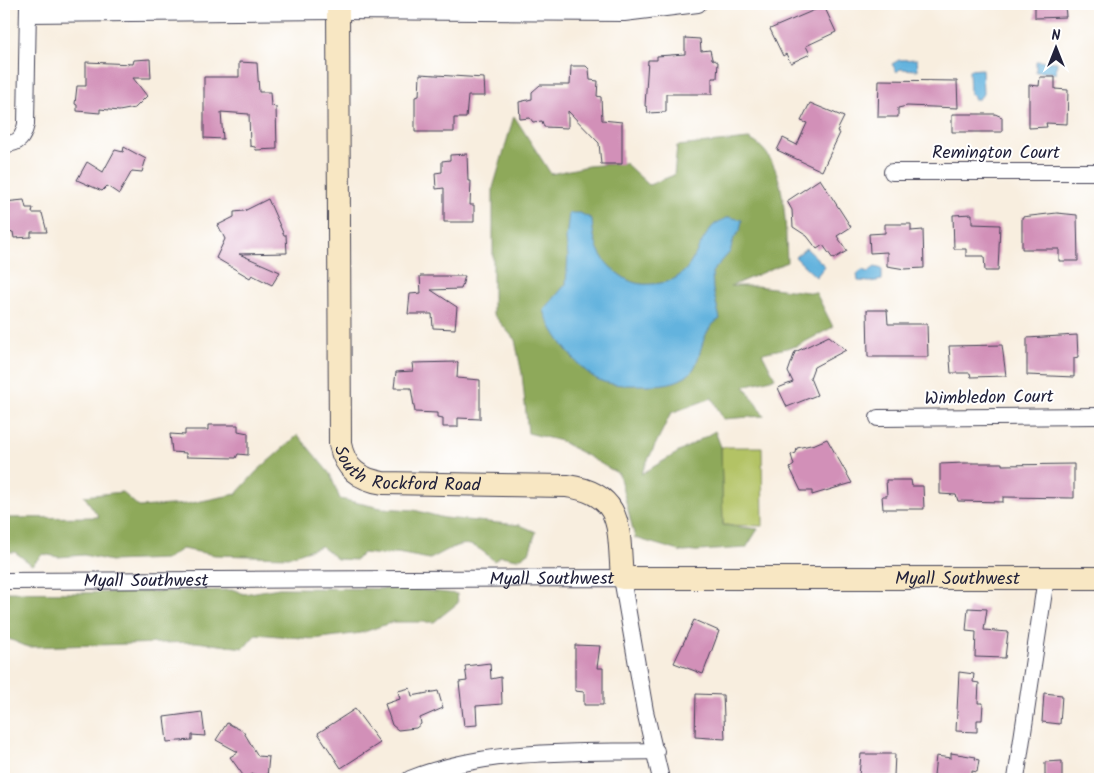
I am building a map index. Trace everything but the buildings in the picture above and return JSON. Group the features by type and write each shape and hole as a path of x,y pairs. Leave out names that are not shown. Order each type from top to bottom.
{"street":[{"path":"4,144 19,141 23,137 26,124 28,9 624,8 698,4"},
{"name":"South Rockford Road","path":"338,8 340,444 342,455 353,472 369,481 383,483 567,486 594,492 609,504 614,514 619,541 622,578 645,711 656,751 661,779"},
{"name":"Remington Court","path":"892,172 1100,172"},
{"name":"Wimbledon Court","path":"878,418 1100,416"},
{"path":"1016,779 1046,578"},
{"name":"Myall Southwest","path":"4,581 1100,578"},
{"path":"410,779 447,766 504,756 656,751"}],"green space":[{"path":"514,116 551,174 588,166 625,163 649,185 674,175 677,146 749,139 762,148 771,160 778,176 782,193 787,262 731,286 756,286 816,293 833,327 797,346 762,353 775,378 744,386 764,416 723,419 712,398 671,413 641,474 715,431 721,447 723,525 758,529 746,548 683,552 635,538 619,474 561,441 528,433 522,374 515,340 493,314 493,188"},
{"path":"298,435 330,474 340,499 381,508 414,510 444,518 520,525 536,532 529,553 517,559 501,556 494,561 477,548 463,545 456,546 430,559 397,553 382,555 363,553 356,560 337,559 321,546 288,557 215,555 182,549 166,559 111,561 84,555 58,557 43,554 32,565 15,552 4,552 4,518 99,517 84,496 122,492 139,507 187,504 236,494 256,472"},
{"path":"721,447 762,447 763,526 723,525"},
{"path":"279,588 410,589 457,594 458,603 434,622 393,622 361,633 313,639 256,634 244,648 196,642 28,647 4,637 4,592 76,593 235,590 244,594"}],"water":[{"path":"917,59 918,70 900,69 897,72 892,64 899,60"},
{"path":"1036,61 1057,62 1056,74 1036,72"},
{"path":"982,69 983,94 979,99 974,99 974,96 970,94 969,70"},
{"path":"569,213 580,213 592,219 596,244 607,264 628,280 643,284 666,282 676,278 690,264 714,225 729,217 742,220 740,231 734,238 730,252 712,272 713,290 720,319 708,331 697,362 689,374 674,382 663,384 620,385 609,383 595,378 568,352 553,330 544,310 566,284 568,256 566,239"},
{"path":"806,248 825,266 816,277 795,257"},
{"path":"875,267 882,269 882,280 858,281 857,274 862,270 868,272"}]}
